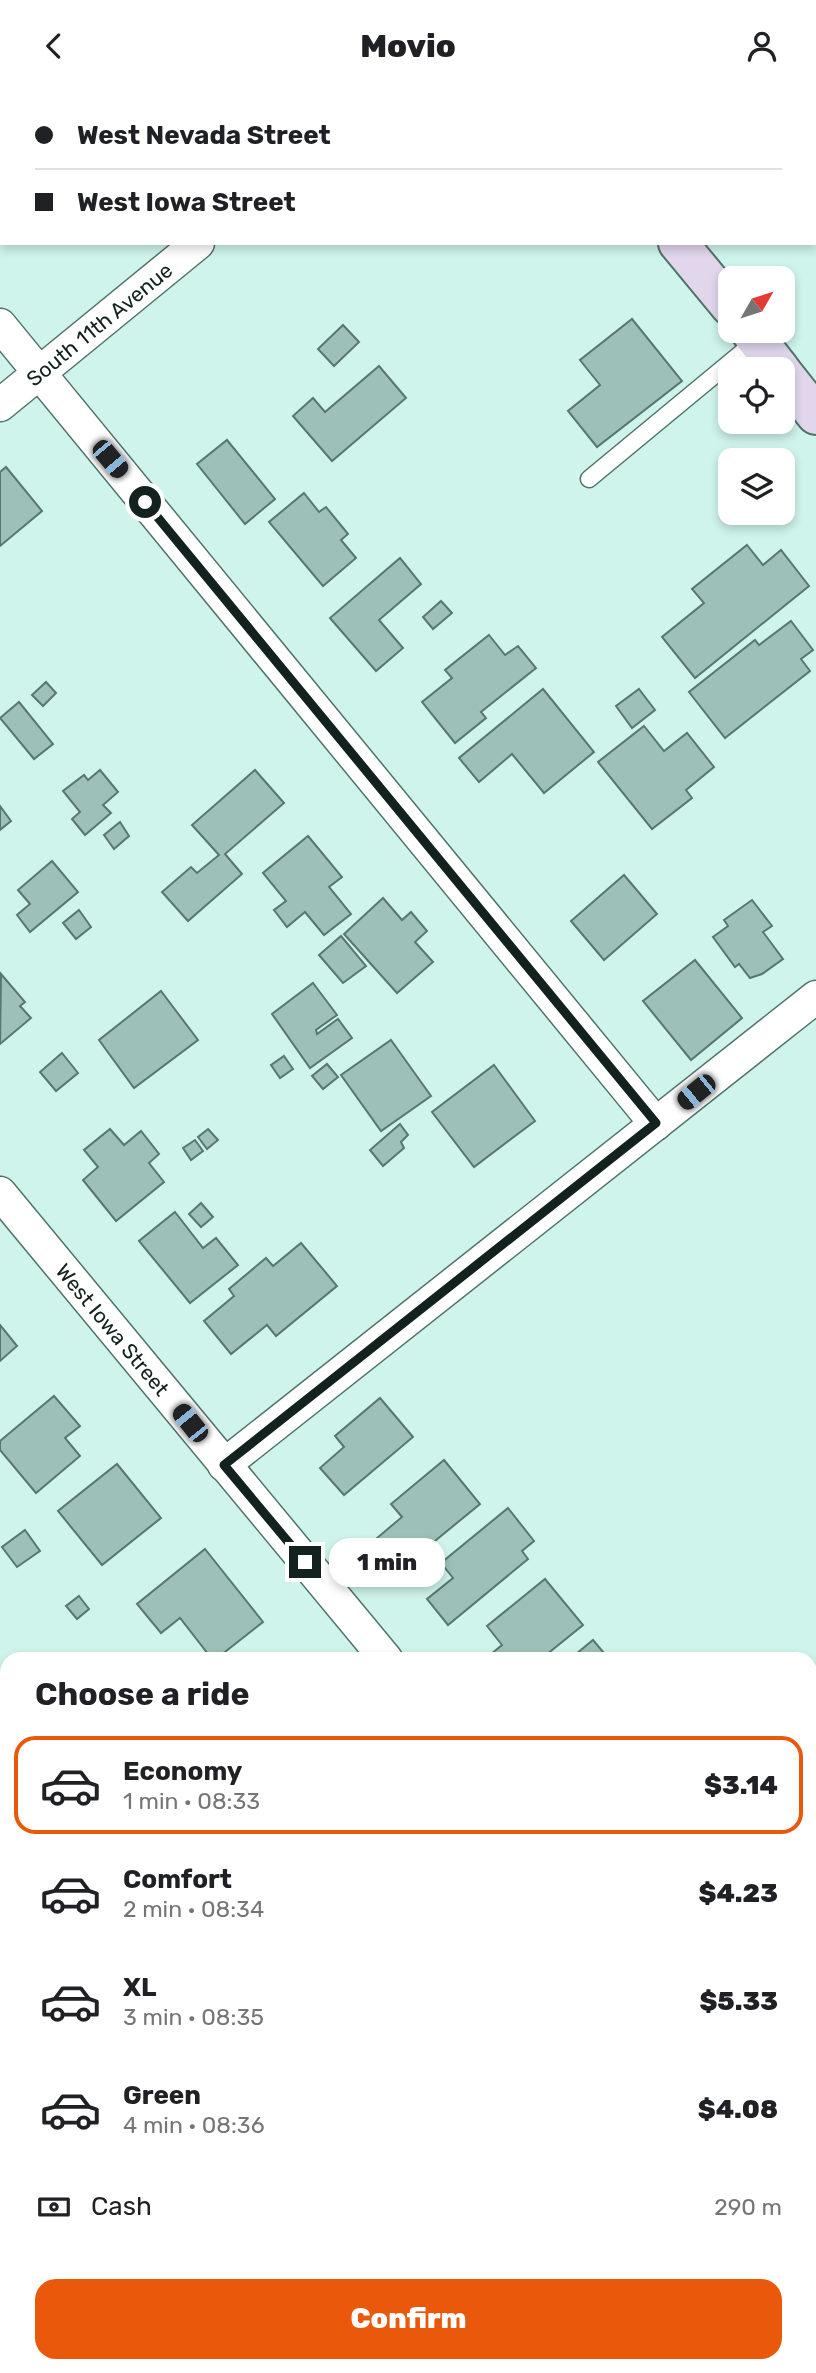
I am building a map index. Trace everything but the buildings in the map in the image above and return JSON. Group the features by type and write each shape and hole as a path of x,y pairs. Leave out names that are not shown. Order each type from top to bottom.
{"main road":[{"path":"680,245 718,291"},
{"path":"767,353 816,415"}],"street":[{"name":"South 11th Avenue","path":"0,405 196,245"},
{"path":"0,325 656,1123"},
{"path":"224,1465 816,997"},
{"name":"West Iowa Street","path":"0,1193 380,1652"}],"lane":[{"path":"590,479 767,353"}],"route":[{"path":"145,502 656,1123 224,1465 305,1562"}]}
